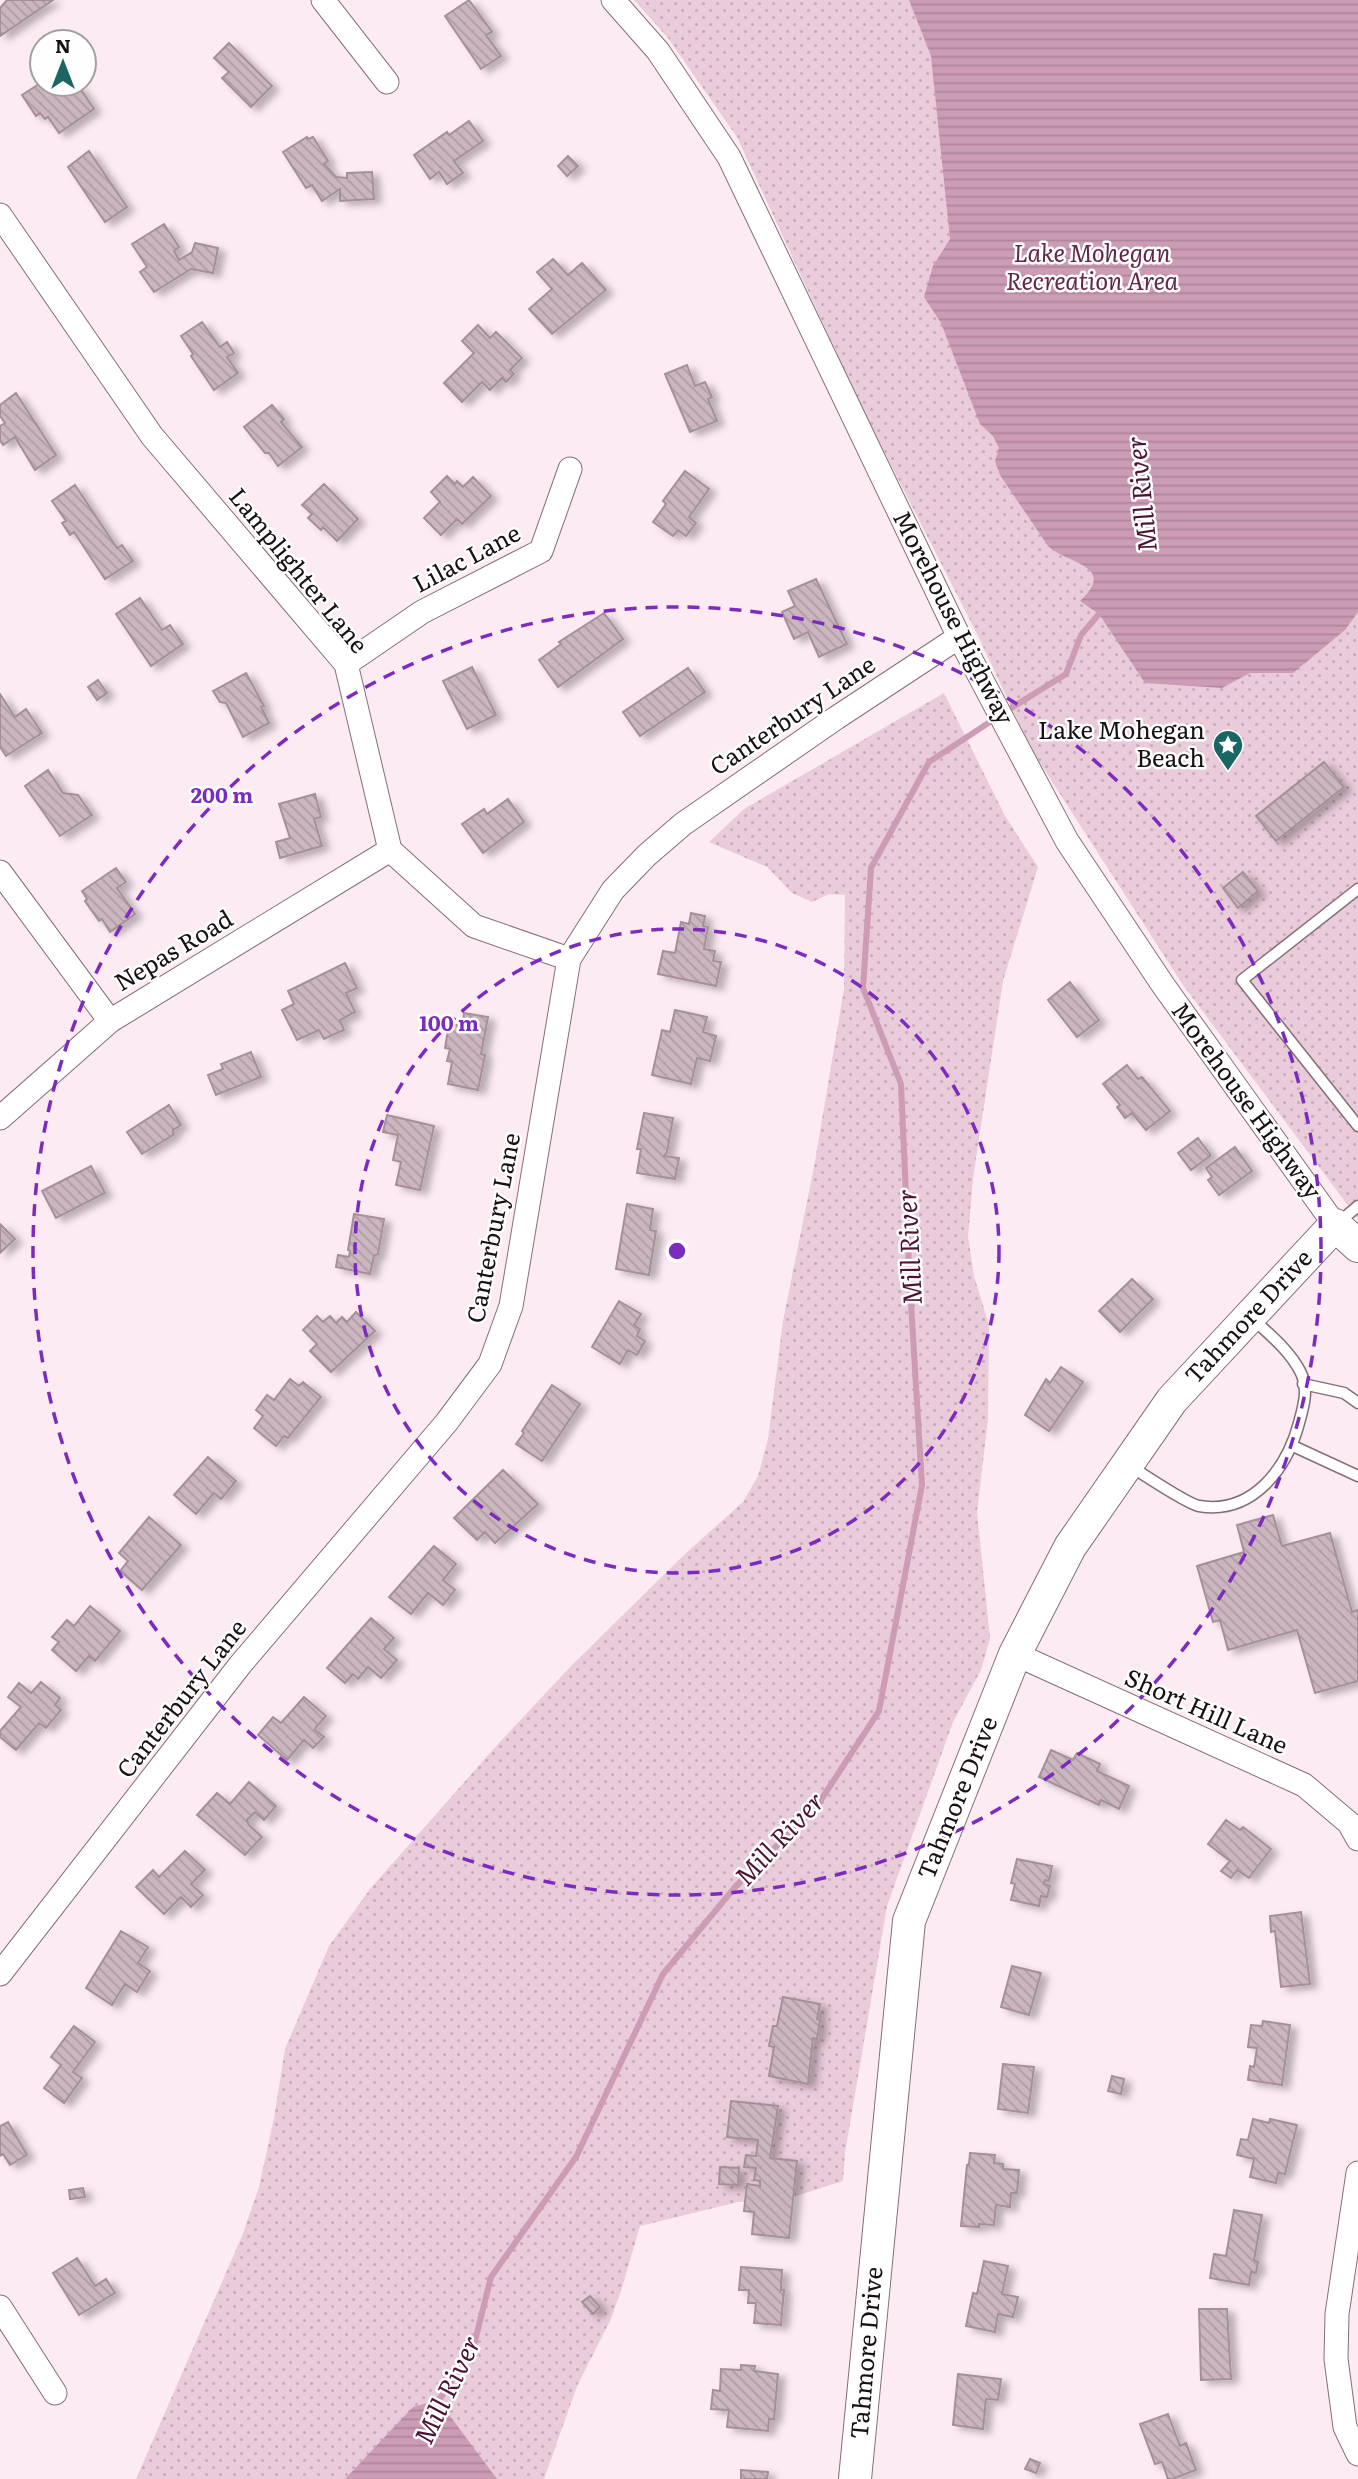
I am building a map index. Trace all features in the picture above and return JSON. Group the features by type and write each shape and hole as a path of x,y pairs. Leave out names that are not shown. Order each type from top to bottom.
{"street":[{"path":"323,0 387,82"},
{"name":"Morehouse Highway","path":"613,0 658,51 729,157 960,637 1067,841 1163,985 1350,1226"},
{"name":"Lamplighter Lane","path":"0,215 152,436 346,664 390,850"},
{"name":"Lilac Lane","path":"346,664 422,611 541,551 570,469"},
{"name":"Canterbury Lane","path":"0,1975 240,1665 446,1423 490,1364 510,1306 569,959 613,890 682,824 960,637"},
{"path":"390,850 474,926 569,959"},
{"name":"Nepas Road","path":"0,1118 110,1021 390,850"},
{"path":"0,872 110,1021"},
{"name":"Tahmore Drive","path":"855,2479 909,1921 1015,1654 1070,1547 1172,1400 1250,1316 1350,1226"},
{"name":"Short Hill Lane","path":"1015,1654 1304,1785 1349,1823 1358,1839"},
{"path":"1358,2173 1337,2314 1336,2359 1345,2427 1358,2454"},
{"path":"0,2306 55,2393"}],"lane":[{"path":"1358,889 1242,980 1358,1126"},
{"path":"1127,1465 1196,1506 1219,1507 1244,1500 1271,1480 1293,1446 1306,1397 1300,1372 1281,1345 1250,1316"},
{"path":"1303,1384 1344,1393 1358,1403"},
{"path":"1293,1446 1358,1476"}],"green space":[{"name":"Lake Mohegan Recreation Area","path":"634,0 1358,0 1358,1219 1183,985 1031,749 977,634 862,408 737,137 668,38"},
{"path":"944,693 1005,816 1038,867 1003,981 973,1178 968,1237 974,1276 989,1325 988,1419 977,1512 990,1638 981,1670 953,1722 887,1906 845,2153 843,2181 780,2201 738,2202 640,2226 610,2321 577,2386 544,2479 136,2479 242,2236 259,2187 285,2049 329,1946 370,1889 498,1744 572,1665 685,1554 743,1502 758,1476 768,1439 783,1321 814,1167 844,989 845,895 829,894 812,902 792,893 767,867 709,842 744,809"}],"water":[{"path":"909,0 1358,0 1358,612 1345,630 1293,673 1250,673 1222,688 1145,683 1099,614 1080,601 1094,580 1092,573 1048,546 1000,475 995,461 999,448 993,436 980,424 941,323 924,297 933,266 950,239 931,56"},
{"path":"438,2400 497,2479 345,2479 413,2407"}],"building":[{"path":"7,0 53,0 0,36 0,8"},
{"path":"469,0 492,32 486,35 501,56 481,69 445,16"},
{"path":"229,43 272,86 251,107 222,78 229,72 214,58"},
{"path":"28,91 28,98 87,98 94,109 59,133 48,117 45,119 40,113 36,116 22,95"},
{"path":"469,121 483,141 454,161 463,173 447,184 439,172 430,179 414,155 447,132 449,135"},
{"path":"307,137 313,137 328,161 324,164 336,177 347,178 347,173 372,172 374,199 340,201 340,189 322,201 312,185 306,188 283,152"},
{"path":"89,151 127,207 105,222 68,167"},
{"path":"568,156 578,166 567,176 558,166"},
{"path":"164,224 179,247 174,251 179,260 192,252 195,243 218,248 213,273 191,269 154,292 140,272 147,267 132,244"},
{"path":"553,259 568,275 582,263 606,290 552,334 529,309 552,289 537,272"},
{"path":"202,322 220,347 227,342 234,353 227,357 238,373 214,390 181,336"},
{"path":"478,325 490,338 496,332 522,358 510,370 514,374 506,382 502,378 490,390 482,382 462,402 444,383 474,353 462,341"},
{"path":"687,365 695,386 705,382 712,397 708,399 717,421 690,432 665,374"},
{"path":"16,393 56,455 35,470 15,437 3,445 0,440 0,426 5,423 0,416 0,405"},
{"path":"272,405 284,419 281,422 302,447 278,466 244,427"},
{"path":"685,471 709,489 689,517 696,523 686,536 678,530 673,536 653,522 666,504 663,501"},
{"path":"447,476 463,487 473,477 491,496 462,524 457,519 441,535 424,518 440,502 431,492"},
{"path":"324,484 358,519 337,541 323,527 321,530 308,518 312,514 302,505"},
{"path":"75,485 117,548 122,545 133,561 105,579 74,532 70,535 62,523 66,521 52,501"},
{"path":"816,579 847,644 819,657 808,632 794,639 782,612 795,606 788,591"},
{"path":"140,598 162,630 170,625 183,644 151,666 116,614"},
{"path":"604,613 623,639 558,687 539,660 561,644 559,642"},
{"path":"472,667 496,715 467,729 443,681"},
{"path":"688,668 705,692 640,736 623,712"},
{"path":"246,673 264,706 261,707 269,723 243,737 226,703 220,702 213,691"},
{"path":"98,680 107,693 97,700 88,687"},
{"path":"0,694 15,717 26,709 42,733 6,756 0,747"},
{"path":"1324,762 1344,787 1276,841 1256,816"},
{"path":"48,770 63,793 78,795 92,815 60,836 25,786"},
{"path":"315,794 321,817 314,819 322,846 280,858 276,842 290,838 279,804"},
{"path":"508,799 524,822 483,853 462,824 484,809 487,814"},
{"path":"116,868 126,882 117,888 135,914 110,932 85,901 87,899 82,891"},
{"path":"1243,872 1258,891 1238,908 1223,888"},
{"path":"691,913 705,916 703,926 708,927 704,949 715,951 713,961 721,962 716,986 658,974 663,951 675,953 681,922 689,924"},
{"path":"345,963 357,988 346,993 355,1012 340,1020 344,1030 324,1039 319,1030 297,1040 282,1010 294,1004 288,991"},
{"path":"1070,982 1099,1020 1077,1037 1048,1000"},
{"path":"675,1010 707,1017 703,1032 716,1036 710,1061 697,1058 691,1084 652,1075 662,1030 670,1032"},
{"path":"464,1013 488,1017 481,1054 485,1055 478,1090 448,1084 452,1062 447,1061 450,1049 445,1048 449,1024 462,1026"},
{"path":"251,1052 261,1077 216,1095 208,1075 223,1069 221,1064"},
{"path":"1127,1065 1138,1079 1142,1077 1170,1111 1146,1130 1132,1113 1125,1118 1117,1107 1120,1105 1103,1084"},
{"path":"169,1105 181,1125 173,1130 173,1135 142,1154 127,1132"},
{"path":"644,1113 673,1118 664,1156 679,1158 675,1179 637,1173 641,1149 637,1149"},
{"path":"387,1115 434,1126 420,1190 396,1185 401,1162 393,1160 398,1135 383,1132"},
{"path":"1198,1138 1210,1156 1191,1170 1178,1153"},
{"path":"1235,1147 1252,1171 1219,1195 1208,1180 1212,1177 1206,1168"},
{"path":"91,1166 105,1193 56,1218 42,1191"},
{"path":"627,1204 653,1209 650,1230 656,1231 649,1275 616,1269"},
{"path":"354,1214 384,1219 378,1254 374,1256 370,1274 336,1267 338,1255 349,1257"},
{"path":"0,1224 15,1239 0,1253"},
{"path":"1132,1279 1153,1299 1120,1332 1099,1311"},
{"path":"619,1301 641,1314 634,1325 640,1329 637,1336 645,1341 637,1355 628,1350 620,1364 592,1347"},
{"path":"356,1312 375,1331 331,1372 310,1351 317,1344 303,1330 317,1316 323,1322 330,1316 336,1323 342,1317 347,1322"},
{"path":"1061,1367 1083,1382 1049,1431 1025,1415 1046,1379 1050,1383"},
{"path":"290,1379 299,1386 303,1382 321,1397 288,1438 284,1436 276,1446 254,1428 263,1416 256,1410 267,1395 274,1400"},
{"path":"552,1385 580,1404 542,1461 516,1444"},
{"path":"208,1457 236,1481 221,1499 214,1493 196,1514 174,1495"},
{"path":"503,1470 538,1504 495,1543 485,1532 477,1540 454,1518"},
{"path":"1273,1515 1282,1546 1330,1533 1352,1612 1358,1610 1358,1681 1315,1693 1297,1630 1228,1650 1220,1620 1213,1622 1197,1566 1244,1552 1237,1525"},
{"path":"149,1517 181,1545 142,1590 120,1571 128,1561 119,1553"},
{"path":"434,1546 456,1564 443,1580 455,1590 443,1605 428,1593 411,1614 389,1597"},
{"path":"90,1606 120,1631 95,1661 89,1656 76,1671 52,1650 59,1642 52,1637 67,1620 74,1626"},
{"path":"371,1618 394,1638 384,1649 397,1660 381,1678 368,1667 358,1679 353,1674 345,1683 327,1668"},
{"path":"41,1682 60,1698 55,1705 61,1710 46,1728 39,1723 16,1750 0,1737 0,1731 21,1707 8,1697 19,1683 31,1693"},
{"path":"304,1697 326,1716 315,1730 324,1737 313,1748 304,1740 287,1760 258,1735 273,1717 281,1723"},
{"path":"1051,1750 1073,1760 1077,1753 1100,1764 1097,1771 1129,1786 1119,1809 1101,1800 1099,1805 1039,1777"},
{"path":"249,1782 276,1806 264,1820 255,1812 247,1820 262,1837 245,1855 197,1815 217,1793 230,1804"},
{"path":"1226,1820 1240,1830 1243,1827 1271,1849 1249,1878 1237,1870 1231,1878 1221,1871 1230,1861 1208,1844"},
{"path":"185,1851 205,1870 191,1884 203,1895 191,1907 181,1897 164,1914 136,1887 153,1870 159,1877"},
{"path":"1017,1859 1052,1866 1049,1881 1045,1880 1044,1884 1050,1886 1047,1897 1041,1896 1039,1906 1011,1900 1015,1884 1011,1883"},
{"path":"1301,1912 1310,1984 1281,1987 1275,1931 1271,1932 1270,1916"},
{"path":"121,1931 148,1947 138,1963 150,1971 137,1992 125,1984 112,2005 86,1988"},
{"path":"1012,1966 1041,1973 1029,2015 1001,2007"},
{"path":"783,1997 820,2004 817,2019 820,2020 817,2039 813,2038 808,2084 769,2076 774,2047 769,2046 773,2026 777,2026"},
{"path":"1263,2021 1290,2025 1282,2085 1248,2080 1250,2066 1254,2067 1257,2048 1248,2047 1251,2025 1262,2026"},
{"path":"74,2026 95,2042 73,2072 82,2078 64,2103 44,2088 61,2065 51,2057"},
{"path":"1003,2064 1034,2067 1028,2113 998,2109"},
{"path":"1112,2076 1124,2079 1121,2094 1108,2091"},
{"path":"731,2101 778,2106 770,2158 797,2161 789,2238 752,2234 754,2212 744,2211 747,2184 760,2186 760,2181 754,2180 756,2168 744,2167 746,2155 756,2156 758,2140 727,2137"},
{"path":"1253,2119 1269,2123 1270,2119 1297,2125 1285,2174 1278,2173 1276,2183 1250,2177 1254,2159 1237,2155 1241,2139 1248,2140"},
{"path":"8,2122 27,2155 10,2165 3,2154 0,2156 0,2126"},
{"path":"970,2153 995,2155 994,2163 1003,2164 1003,2169 1019,2170 1017,2193 1011,2193 1010,2207 996,2205 994,2225 961,2226"},
{"path":"720,2167 739,2168 738,2185 719,2184"},
{"path":"83,2188 85,2197 70,2199 69,2190"},
{"path":"1234,2210 1262,2215 1254,2260 1258,2262 1256,2273 1251,2272 1249,2285 1210,2278 1214,2254 1226,2256"},
{"path":"77,2258 95,2286 106,2279 115,2293 79,2315 53,2273"},
{"path":"984,2261 1008,2266 1002,2294 1018,2297 1013,2317 998,2314 995,2332 966,2326"},
{"path":"741,2267 782,2270 781,2290 784,2290 781,2325 754,2323 756,2303 748,2303 749,2290 739,2290"},
{"path":"590,2296 600,2307 593,2314 582,2302"},
{"path":"1199,2309 1227,2309 1231,2379 1201,2380"},
{"path":"741,2365 755,2366 754,2371 778,2374 774,2419 769,2419 768,2431 727,2427 729,2410 711,2409 713,2390 720,2391 721,2369 741,2370"},
{"path":"958,2374 1001,2379 998,2400 986,2399 983,2429 953,2425"},
{"path":"1168,2414 1180,2446 1186,2443 1196,2470 1172,2479 1168,2479 1162,2462 1155,2464 1140,2424"},
{"path":"1030,2459 1040,2463 1036,2473 1025,2469"},
{"path":"741,2470 768,2472 767,2479 741,2479"}],"waterway":[{"name":"Mill River","path":"1005,712 1066,674 1081,635 1099,614"},
{"name":"Mill River","path":"435,2406 473,2349 491,2277 576,2157 663,1974 736,1886 817,1806 879,1711 922,1485 901,1084 863,988 871,868 929,762 996,718"}],"place":[{"name":"Lake Mohegan Beach","path":"1228,772"}]}
